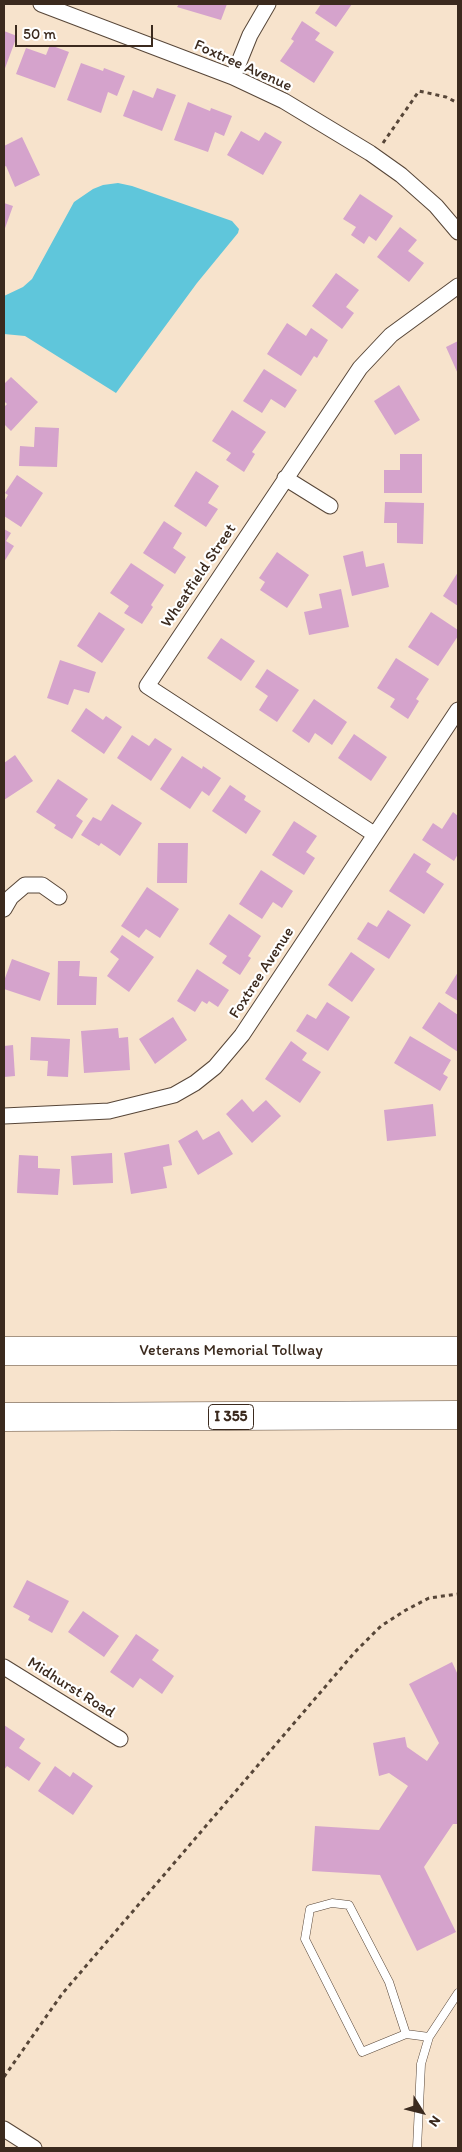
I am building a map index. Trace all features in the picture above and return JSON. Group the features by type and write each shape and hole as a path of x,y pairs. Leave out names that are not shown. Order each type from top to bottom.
{"highway":[{"name":"Veterans Memorial Tollway","path":"4,1351 458,1351"},
{"name":"I 355","path":"4,1417 458,1415"}],"street":[{"name":"Foxtree Avenue","path":"41,4 233,77 284,101 374,156 401,175 436,206 458,232"},
{"path":"233,77 250,34 268,4"},
{"name":"Wheatfield Street","path":"374,834 147,686 348,384 391,335 458,286"},
{"path":"285,478 330,506"},
{"name":"Foxtree Avenue","path":"4,1116 109,1111 174,1095 195,1083 215,1067 236,1043 458,710"},
{"path":"4,909 11,897 25,885 42,885 59,897"},
{"name":"Midhurst Road","path":"4,1667 120,1739"},
{"path":"4,2129 34,2148"}],"lane":[{"path":"406,2034 389,1982 349,1905 332,1903 310,1909 305,1939 362,2052 406,2034 429,2037"},
{"path":"417,2148 421,2064 429,2037 458,1993"}],"path":[{"path":"374,156 419,91 446,97 458,104"},
{"path":"4,2077 62,1994 355,1652 381,1626 406,1610 429,1598 458,1594"}],"water":[{"path":"118,183 132,186 232,221 239,229 238,233 197,283 116,393 25,336 4,334 4,296 23,287 32,279 74,202 93,189 103,185"}],"building":[{"path":"179,4 227,4 221,20 177,7"},
{"path":"321,4 352,4 336,27 315,13"},
{"path":"302,21 320,33 315,40 334,52 314,83 280,61 294,41 291,39"},
{"path":"4,31 17,36 4,71"},
{"path":"50,45 69,52 55,88 16,74 26,48 46,55"},
{"path":"81,63 103,71 104,68 125,76 117,96 108,92 101,113 67,100"},
{"path":"157,88 176,95 162,131 123,116 133,90 153,98"},
{"path":"188,102 210,111 211,108 232,116 224,136 215,132 208,152 174,140"},
{"path":"241,131 259,141 265,132 282,142 263,175 227,155"},
{"path":"22,137 40,175 15,187 6,166 4,167 4,146"},
{"path":"360,194 393,216 376,241 369,236 364,244 351,235 356,227 343,219"},
{"path":"4,203 13,206 4,231"},
{"path":"400,227 417,240 408,251 424,263 409,282 377,257"},
{"path":"336,273 359,290 346,307 354,313 342,329 312,306"},
{"path":"287,323 306,336 311,328 328,340 317,358 314,356 301,376 267,354"},
{"path":"458,341 458,374 446,347"},
{"path":"264,369 297,390 285,408 271,399 262,413 243,401"},
{"path":"11,377 38,402 11,431 4,424 4,407 7,404 4,401 4,384"},
{"path":"399,385 420,420 395,435 374,401"},
{"path":"232,410 266,432 252,452 255,454 244,472 226,460 231,453 212,441"},
{"path":"35,427 59,428 57,467 19,466 20,446 34,447"},
{"path":"400,454 422,454 422,493 384,493 384,470 400,470"},
{"path":"196,471 219,486 208,503 218,509 206,527 174,506"},
{"path":"17,475 43,493 21,527 4,516 4,502 8,495 5,493"},
{"path":"385,502 424,503 423,544 397,543 397,523 384,523"},
{"path":"164,521 182,533 173,548 186,557 175,574 143,553"},
{"path":"4,529 11,533 6,541 14,546 4,562"},
{"path":"363,551 366,567 384,563 389,587 352,596 343,556"},
{"path":"277,552 309,575 287,608 260,590 265,582 259,578"},
{"path":"131,563 164,585 142,624 124,613 129,606 110,593"},
{"path":"458,572 458,606 443,596"},
{"path":"341,589 349,627 309,635 304,612 322,608 319,594"},
{"path":"99,612 125,629 102,663 77,646"},
{"path":"431,612 458,630 458,636 438,666 408,647"},
{"path":"221,638 255,661 241,681 207,658"},
{"path":"396,658 429,679 416,699 419,701 408,719 390,707 395,699 377,688"},
{"path":"60,660 96,672 89,693 74,689 68,705 47,698"},
{"path":"267,669 299,690 277,722 259,710 268,696 255,687"},
{"path":"314,699 347,722 332,745 315,733 309,743 292,731"},
{"path":"86,708 103,720 106,716 122,727 104,754 71,731"},
{"path":"354,734 387,757 371,781 338,758"},
{"path":"132,735 149,746 155,738 172,749 151,781 117,758"},
{"path":"15,755 33,781 4,800 4,763"},
{"path":"182,756 202,769 203,766 221,778 209,796 202,791 190,809 160,789"},
{"path":"58,779 88,799 76,816 83,821 72,839 54,828 56,825 36,812"},
{"path":"230,785 246,796 244,800 261,811 246,834 212,811"},
{"path":"112,804 142,823 120,856 101,843 99,846 81,835 93,817 101,821"},
{"path":"453,812 458,816 458,854 454,861 422,840 433,823 442,829"},
{"path":"294,821 317,836 306,852 315,858 304,875 272,855"},
{"path":"158,843 188,843 187,883 157,883"},
{"path":"414,853 431,864 426,872 444,884 424,914 389,891"},
{"path":"261,870 293,891 282,908 273,902 262,919 239,904"},
{"path":"147,887 179,909 160,938 146,929 139,938 121,926"},
{"path":"388,910 411,925 389,959 357,939 368,922 377,927"},
{"path":"229,914 261,936 248,956 251,958 240,975 222,963 227,956 209,944"},
{"path":"122,935 154,957 129,992 107,976 119,959 110,952"},
{"path":"351,952 375,969 352,1002 328,985"},
{"path":"12,959 50,973 40,1001 4,989 4,981"},
{"path":"58,961 80,961 79,976 97,977 96,1005 57,1005"},
{"path":"197,969 229,990 218,1007 209,1001 207,1004 202,1001 195,1012 177,1001"},
{"path":"458,972 458,1001 445,993"},
{"path":"327,1002 350,1017 328,1051 296,1031 307,1014 316,1019"},
{"path":"439,1002 458,1015 458,1052 422,1028"},
{"path":"173,1017 187,1040 155,1064 139,1039"},
{"path":"118,1028 119,1038 128,1037 130,1070 84,1073 81,1031"},
{"path":"410,1036 451,1060 443,1074 448,1077 440,1091 394,1063"},
{"path":"31,1037 70,1039 68,1077 47,1076 48,1061 30,1060"},
{"path":"291,1041 307,1053 302,1060 321,1072 300,1103 265,1079"},
{"path":"13,1045 15,1076 4,1077 4,1046"},
{"path":"242,1099 253,1112 266,1100 281,1116 252,1143 226,1114"},
{"path":"433,1104 436,1136 387,1141 384,1110"},
{"path":"197,1130 203,1140 219,1131 233,1154 198,1175 178,1141"},
{"path":"169,1144 172,1165 163,1167 167,1188 131,1194 124,1153"},
{"path":"112,1153 113,1183 73,1185 71,1156"},
{"path":"19,1155 38,1156 38,1168 60,1169 58,1195 17,1193"},
{"path":"27,1580 69,1601 52,1633 28,1620 30,1616 13,1607"},
{"path":"83,1611 119,1636 104,1657 68,1632"},
{"path":"136,1634 159,1650 152,1660 174,1676 162,1694 140,1678 133,1688 110,1672"},
{"path":"452,1662 458,1675 458,1824 453,1824 424,1867 456,1932 417,1951 380,1875 312,1871 315,1826 379,1830 408,1786 389,1773 379,1776 373,1743 405,1737 407,1747 427,1761 439,1743 409,1684"},
{"path":"4,1725 25,1739 19,1748 41,1763 29,1781 7,1766 4,1770"},
{"path":"55,1766 70,1777 73,1772 93,1786 73,1815 38,1791"}]}
